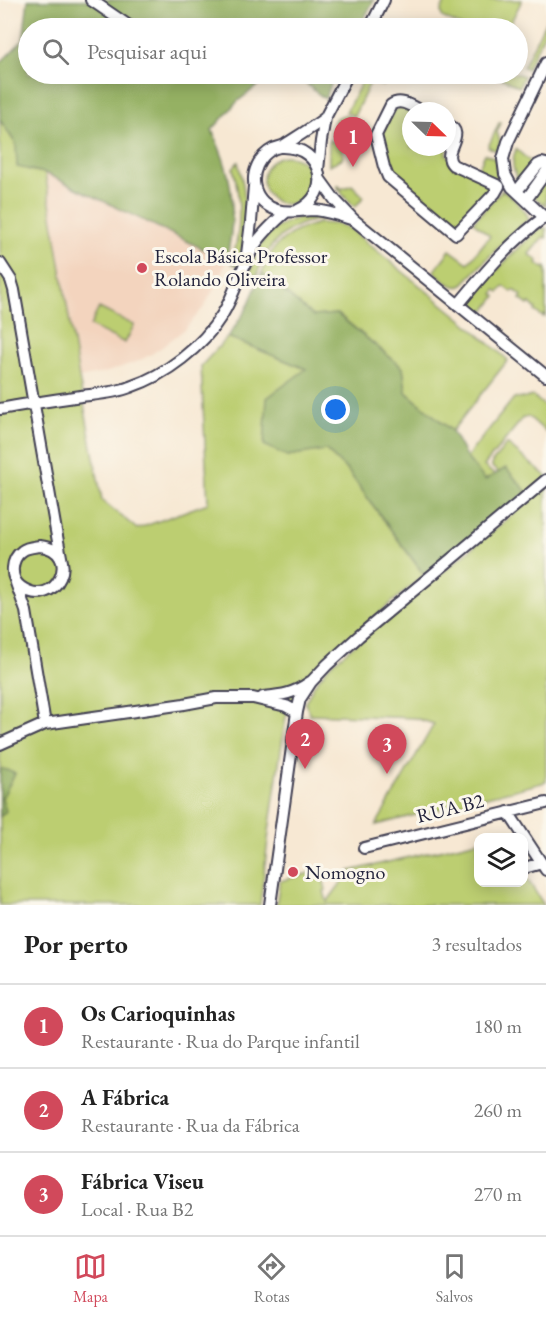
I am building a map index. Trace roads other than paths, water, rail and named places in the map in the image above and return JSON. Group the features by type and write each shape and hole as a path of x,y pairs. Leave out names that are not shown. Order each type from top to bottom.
{"street":[{"path":"91,0 117,18"},
{"path":"375,18 384,0"},
{"path":"402,102 391,105 376,135 388,177 456,234 503,183 505,150 546,63"},
{"path":"0,409 134,386 159,374 199,343 223,314 255,244 264,232 290,212 308,204 314,197 318,187 325,118 343,84"},
{"path":"282,147 325,118"},
{"path":"242,274 250,238 254,173 264,156 272,150 293,147 303,151 311,158 335,200 354,220 546,376"},
{"path":"448,156 449,162 453,165 503,183 517,191 545,216 499,256 458,305"},
{"path":"517,191 538,165 546,164"},
{"path":"526,200 546,172"},
{"path":"254,183 262,201 279,211 315,210 354,220"},
{"path":"0,263 11,280 14,290 63,571 55,587 49,590 36,592 16,583"},
{"path":"0,744 45,724 216,698 254,698 288,694 301,688 546,480"},
{"path":"40,546 56,531"},
{"path":"45,724 26,611 13,576 14,560 25,549 46,546 58,554 62,562"},
{"path":"26,611 29,599 36,592"},
{"path":"270,905 297,712 300,699 316,677"},
{"path":"254,698 286,706 297,712"},
{"name":"RUA B2","path":"363,848 546,803"},
{"path":"508,812 544,866 528,868"}],"place":[{"name":"Os Carioquinhas","path":"353,167"},
{"name":"Escola Básica Professor Rolando Oliveira","path":"142,268"},
{"name":"A Fábrica","path":"305,769"},
{"name":"Fábrica Viseu","path":"387,774"},
{"name":"Nomogno","path":"293,872"}]}
